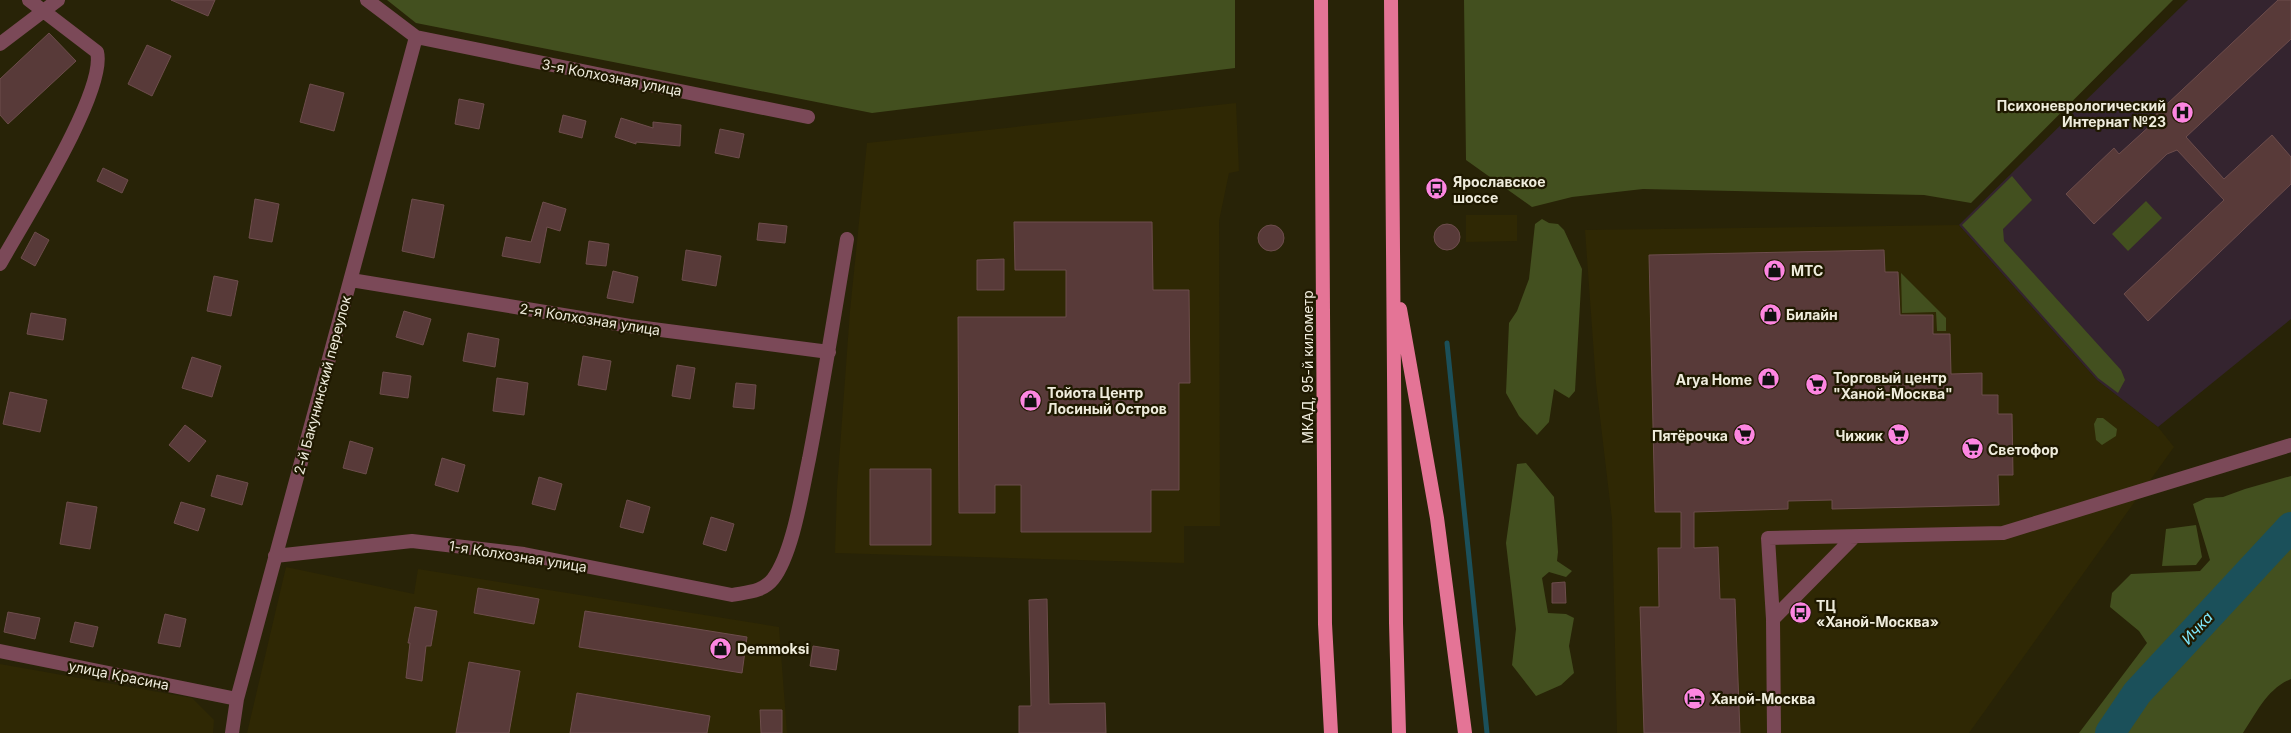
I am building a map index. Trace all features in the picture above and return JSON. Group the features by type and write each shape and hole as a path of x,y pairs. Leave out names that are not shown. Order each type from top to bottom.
{"highway":[{"name":"МКАД, 95-й километр","path":"1321,0 1325,624 1331,733"},
{"path":"1391,0 1396,623 1399,733"},
{"path":"1394,272 1436,518 1465,733"},
{"path":"1322,733 1325,624"}],"street":[{"path":"0,264 86,104 98,70 99,61 96,52 29,0"},
{"path":"0,44 58,0"},
{"path":"367,0 416,37"},
{"name":"3-я Колхозная улица","path":"416,37 808,117"},
{"name":"2-й Бакунинский переулок","path":"232,733 237,699 416,37"},
{"path":"829,352 847,238"},
{"name":"2-я Колхозная улица","path":"351,280 630,326 829,352"},
{"name":"1-я Колхозная улица","path":"275,556 412,541 524,554 732,595 759,590 773,580 782,564 798,515 829,352"},
{"path":"1774,733 1772,619 1768,538 2003,533 2289,446"},
{"path":"1772,619 1854,537"},
{"name":"улица Красина","path":"0,651 237,699"}],"shaded area":[{"name":"Психоневрологический Интернат №23","path":"2188,0 2291,0 2291,319 2158,427 2097,380 1959,225"},
{"name":"Тойота Центр Лосиный Остров","path":"1236,103 1239,171 1229,173 1219,221 1220,526 1184,526 1184,563 835,553 837,489 850,311 867,143"},
{"path":"1466,215 1517,215 1517,241 1466,242"},
{"path":"1959,225 2097,380 2158,427 2174,447 1969,733 1617,733 1612,519 1596,383 1585,230"},
{"path":"286,567 414,594 418,569 779,627 787,733 247,733"},
{"path":"0,664 192,698 214,720 213,733 0,733"}],"green space":[{"path":"387,0 1235,0 1235,68 872,113 416,23"},
{"path":"1464,0 2173,0 1971,203 1924,195 1643,189 1572,197 1532,207 1466,160"},
{"path":"2012,176 2032,200 2003,229 2004,241 2121,370 2125,380 2118,393 2098,378 1962,225"},
{"path":"2146,201 2162,218 2128,251 2112,234"},
{"path":"1542,219 1549,223 1558,224 1564,230 1582,269 1575,391 1569,398 1554,389 1549,422 1537,435 1519,416 1506,393 1509,323 1517,311 1529,279 1535,224"},
{"path":"1901,273 1946,318 1946,331 1937,331 1936,312 1902,313"},
{"path":"2097,418 2103,418 2117,429 2116,436 2102,445 2096,440 2094,424"},
{"path":"1526,463 1554,497 1557,561 1572,571 1566,577 1549,572 1542,578 1548,613 1566,614 1574,618 1569,646 1574,673 1561,685 1536,696 1512,665 1516,629 1506,543 1517,464"},
{"path":"2291,476 2291,516 2131,692 2103,733 2079,733 2147,643 2139,631 2110,607 2112,593 2131,574 2200,571 2210,560 2193,504 2206,498 2223,497"},
{"path":"2196,525 2202,557 2196,565 2162,566 2166,529"},
{"path":"2291,538 2291,679 2269,695 2243,733 2119,733 2142,698"}],"building":[{"path":"171,0 215,0 208,16"},
{"path":"2278,0 2291,0 2291,39 2186,137 2224,179 2272,135 2291,157 2291,184 2148,321 2124,294 2224,200 2177,150 2167,154 2094,224 2066,194 2114,148 2119,154 2153,123 2150,120"},
{"path":"49,33 76,61 8,124 0,115 0,79"},
{"path":"147,45 171,56 152,96 128,84"},
{"path":"310,84 344,93 334,131 300,122"},
{"path":"459,99 484,104 479,129 455,124"},
{"path":"563,115 586,121 582,138 559,132"},
{"path":"621,118 653,128 653,122 681,125 680,146 636,142 636,144 615,137"},
{"path":"720,129 744,134 739,158 715,153"},
{"path":"103,168 128,180 122,193 97,181"},
{"path":"255,199 279,204 272,242 249,238"},
{"path":"412,199 444,205 434,258 402,251"},
{"path":"543,202 566,209 560,231 547,227 540,263 502,256 506,237 531,242"},
{"path":"1014,222 1152,222 1153,290 1189,290 1190,383 1179,383 1179,490 1151,490 1151,532 1021,532 1021,485 995,485 995,513 959,513 958,317 1066,317 1066,270 1015,270"},
{"path":"759,223 787,226 785,243 757,240"},
{"path":"1447,224 1456,228 1460,237 1456,246 1447,250 1438,246 1434,237 1438,228"},
{"path":"1271,225 1280,229 1284,238 1280,247 1271,251 1262,247 1258,238 1262,229"},
{"path":"35,232 49,240 35,266 21,258"},
{"path":"589,241 609,244 606,266 586,264"},
{"path":"686,250 721,256 716,286 682,280"},
{"name":"Торговый центр \"Ханой-Москва\"","path":"1884,250 1885,272 1898,272 1900,315 1933,315 1933,334 1950,334 1951,374 1982,373 1982,395 1998,395 1998,414 2012,414 2013,475 1998,475 1999,505 1832,509 1832,500 1788,501 1788,509 1694,512 1694,548 1718,547 1720,599 1735,599 1740,733 1644,733 1640,607 1659,607 1658,548 1681,548 1681,512 1655,512 1649,255"},
{"path":"1004,259 1004,290 977,290 977,260"},
{"path":"613,271 638,277 633,303 607,298"},
{"path":"214,276 238,281 231,316 207,311"},
{"path":"404,311 431,319 423,345 396,337"},
{"path":"31,313 66,319 63,340 27,334"},
{"path":"468,333 499,339 495,367 463,361"},
{"path":"583,356 611,361 606,390 578,385"},
{"path":"192,357 221,366 212,397 182,388"},
{"path":"677,365 695,368 690,399 672,396"},
{"path":"383,372 411,376 408,398 380,394"},
{"path":"497,378 528,383 524,415 493,411"},
{"path":"736,383 756,385 754,409 733,407"},
{"path":"10,392 47,400 40,432 3,424"},
{"path":"185,425 206,441 189,462 169,445"},
{"path":"350,441 373,448 366,474 343,468"},
{"path":"442,458 465,465 458,492 435,485"},
{"path":"870,469 931,469 931,545 870,545"},
{"path":"217,475 248,483 242,505 211,496"},
{"path":"539,477 562,484 555,510 532,504"},
{"path":"627,500 650,507 643,533 620,527"},
{"path":"67,502 97,507 90,549 60,544"},
{"path":"181,502 205,509 198,531 174,523"},
{"path":"711,517 734,524 726,551 703,544"},
{"path":"1565,582 1566,603 1552,603 1552,583"},
{"path":"478,588 539,599 534,624 474,613"},
{"path":"1047,599 1049,704 1105,703 1106,733 1019,733 1019,706 1031,706 1029,600"},
{"path":"415,607 437,611 431,646 426,646 422,681 406,678 410,643 408,643"},
{"path":"585,611 747,637 742,673 579,647"},
{"path":"8,612 40,618 35,639 4,632"},
{"path":"165,614 186,619 180,647 158,643"},
{"path":"75,622 98,627 93,647 70,642"},
{"path":"813,646 839,650 836,670 810,666"},
{"path":"469,662 520,671 509,733 456,733"},
{"path":"577,693 710,716 707,733 570,733"},
{"path":"760,710 782,710 782,733 761,733"}],"waterway":[{"path":"1447,343 1487,733"},
{"name":"Ичка","path":"2110,733 2137,693 2291,527"}],"place":[{"name":"Психоневрологический Интернат №23","path":"2182,113"},
{"name":"Ярославское шоссе","path":"1437,189"},
{"name":"МТС","path":"1775,270"},
{"name":"Билайн","path":"1770,314"},
{"name":"Arya Home","path":"1768,379"},
{"name":"Торговый центр \"Ханой-Москва\"","path":"1817,385"},
{"name":"Тойота Центр Лосиный Остров","path":"1031,400"},
{"name":"Пятёрочка","path":"1744,435"},
{"name":"Чижик","path":"1899,435"},
{"name":"Светофор","path":"1972,449"},
{"name":"ТЦ «Ханой-Москва»","path":"1800,613"},
{"name":"Demmoksi","path":"721,648"},
{"name":"Ханой-Москва","path":"1695,698"}]}
